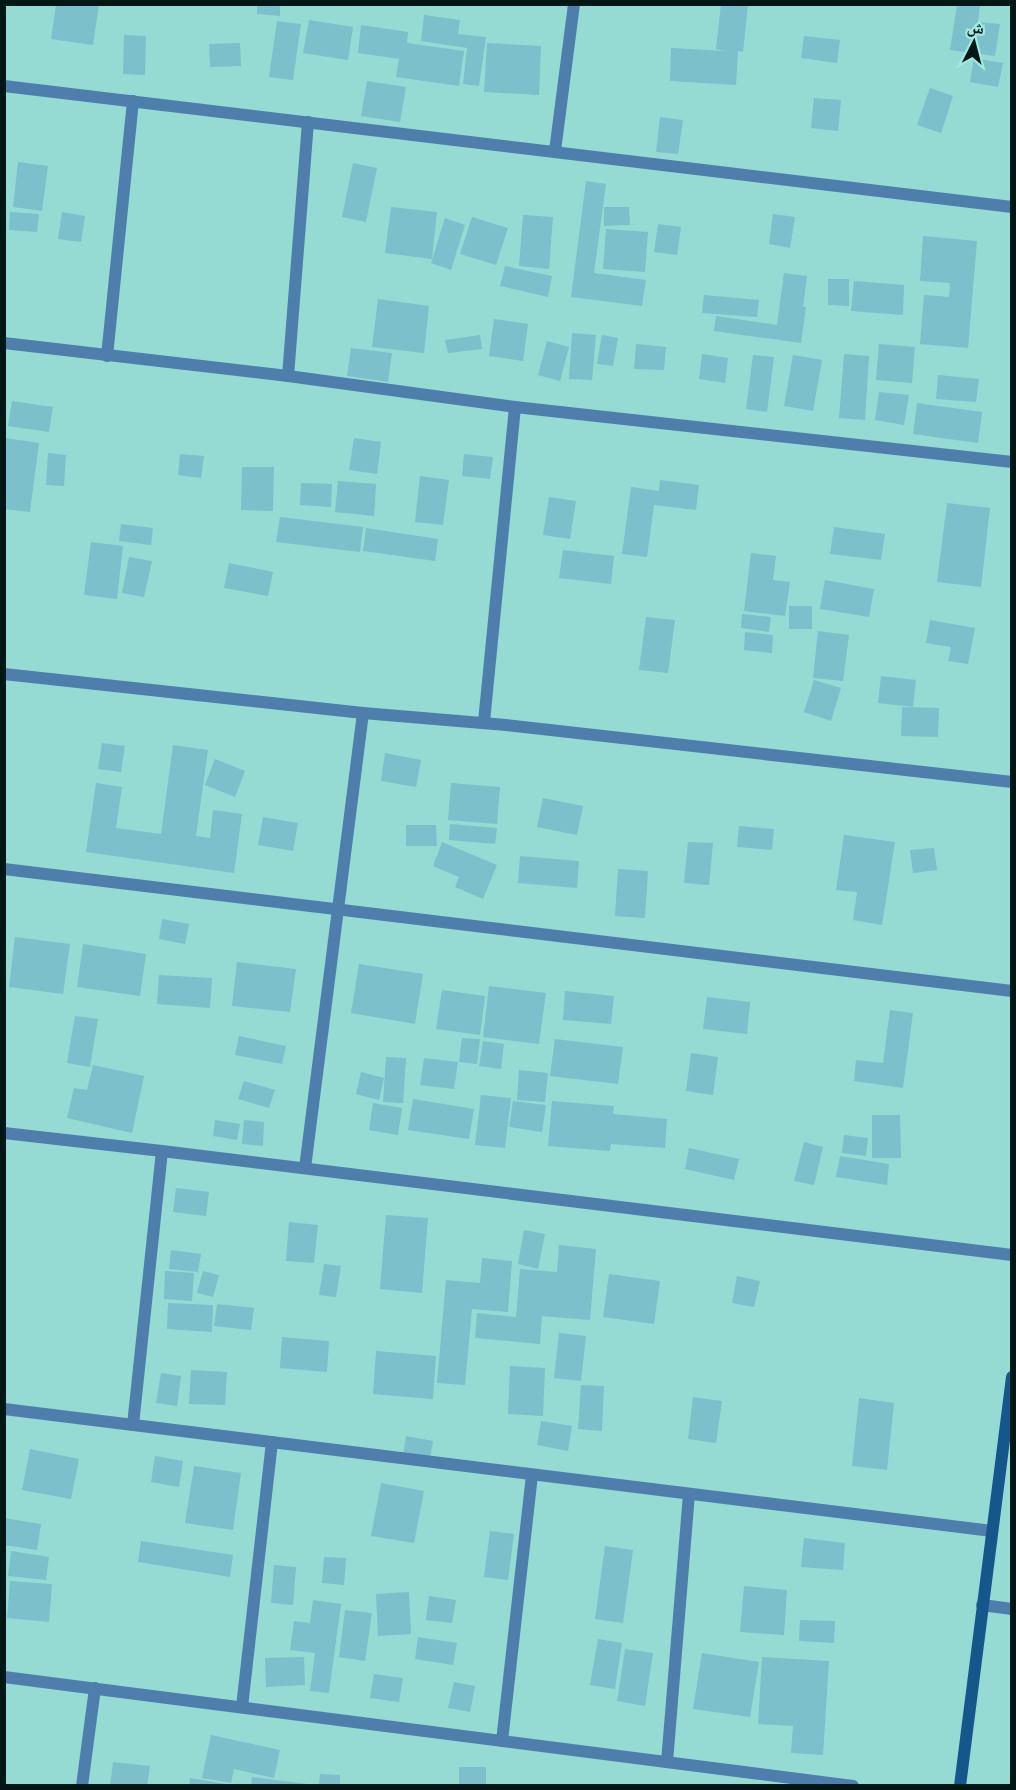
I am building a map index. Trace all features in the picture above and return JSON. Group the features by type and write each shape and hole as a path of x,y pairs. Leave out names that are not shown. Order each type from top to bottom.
{"street":[{"path":"555,152 574,4"},
{"path":"4,86 1011,207"},
{"path":"107,356 133,101"},
{"path":"288,376 308,122"},
{"path":"4,343 288,376 515,406 1011,462"},
{"path":"484,722 515,406"},
{"path":"4,674 363,713 484,722 1011,782"},
{"path":"305,1168 363,713"},
{"path":"4,869 1011,991"},
{"path":"4,1133 1011,1255"},
{"path":"133,1425 162,1151"},
{"path":"960,1785 1011,1377"},
{"path":"4,1409 992,1532"},
{"path":"242,1707 272,1442"},
{"path":"502,1741 532,1475"},
{"path":"667,1762 689,1494"},
{"path":"982,1605 1011,1609"},
{"path":"4,1677 853,1785"},
{"path":"82,1785 95,1688"}],"building":[{"path":"257,4 280,4 280,16 257,14"},
{"path":"721,4 748,5 743,52 738,51 736,85 670,81 671,48 726,51 716,49"},
{"path":"56,5 99,5 93,45 51,39"},
{"path":"957,5 980,5 978,22 1000,24 995,56 950,50"},
{"path":"424,15 460,20 458,34 486,37 479,86 463,84 467,48 421,41"},
{"path":"309,20 353,27 348,60 303,53"},
{"path":"277,21 301,24 293,80 269,77"},
{"path":"361,25 408,32 407,43 464,51 459,86 396,77 399,59 358,53"},
{"path":"124,35 146,36 145,75 123,74"},
{"path":"804,36 840,40 837,63 801,58"},
{"path":"240,43 241,66 210,67 209,44"},
{"path":"487,43 541,46 539,95 484,92"},
{"path":"974,58 1003,63 998,87 970,82"},
{"path":"367,81 406,87 400,122 361,116"},
{"path":"930,88 953,96 941,133 917,125"},
{"path":"814,98 841,100 838,131 811,128"},
{"path":"660,117 683,120 678,154 656,152"},
{"path":"18,162 48,166 42,211 13,207"},
{"path":"353,163 377,168 366,222 342,217"},
{"path":"586,181 606,184 594,273 646,280 642,306 571,297"},
{"path":"391,207 437,212 432,259 385,253"},
{"path":"604,207 629,207 630,225 604,226"},
{"path":"10,212 39,214 37,232 9,230"},
{"path":"62,212 85,216 81,242 58,239"},
{"path":"773,214 795,217 790,248 769,244"},
{"path":"523,215 553,217 549,269 519,266"},
{"path":"472,217 508,228 496,265 460,254"},
{"path":"445,218 465,225 451,270 431,263"},
{"path":"658,224 681,227 677,255 654,252"},
{"path":"606,229 648,232 645,272 603,269"},
{"path":"923,236 977,241 968,348 920,344 924,295 949,297 950,283 920,281"},
{"path":"505,266 552,276 548,297 500,286"},
{"path":"784,273 807,276 801,343 714,331 716,316 777,325"},
{"path":"828,279 849,279 849,306 828,305"},
{"path":"854,281 904,285 903,315 851,311"},
{"path":"704,295 759,300 757,317 702,313"},
{"path":"378,299 429,306 424,353 372,347"},
{"path":"494,319 528,324 523,361 489,356"},
{"path":"572,333 596,335 592,380 569,379"},
{"path":"480,335 482,349 448,353 445,340"},
{"path":"602,335 618,338 613,366 597,364"},
{"path":"547,341 569,347 560,381 538,375"},
{"path":"636,344 666,347 664,370 634,369"},
{"path":"879,344 915,347 912,383 876,380"},
{"path":"351,348 392,353 388,382 347,376"},
{"path":"702,354 728,358 725,383 699,379"},
{"path":"844,354 869,356 865,420 839,418"},
{"path":"753,355 774,357 767,412 746,409"},
{"path":"793,355 822,360 813,411 784,406"},
{"path":"938,375 979,379 976,402 936,399"},
{"path":"879,392 909,395 904,425 875,420"},
{"path":"12,401 53,407 49,432 8,426"},
{"path":"917,403 982,412 978,443 913,434"},
{"path":"5,438 39,443 30,512 4,509"},
{"path":"354,438 381,442 377,474 349,470"},
{"path":"48,453 66,455 64,486 46,485"},
{"path":"180,454 204,456 201,478 178,475"},
{"path":"464,454 493,457 490,479 462,476"},
{"path":"242,467 274,467 273,511 241,510"},
{"path":"420,476 449,480 443,525 415,522"},
{"path":"660,480 699,485 696,510 654,505 647,557 622,554 631,487 659,491"},
{"path":"338,481 376,484 374,516 335,512"},
{"path":"301,483 332,484 331,507 300,505"},
{"path":"549,497 576,501 570,539 543,535"},
{"path":"947,503 990,508 981,587 937,582"},
{"path":"280,517 363,527 360,552 276,542"},
{"path":"121,524 153,528 151,545 119,541"},
{"path":"834,527 885,534 881,560 830,554"},
{"path":"366,528 438,539 435,561 363,551"},
{"path":"91,542 123,546 117,599 84,595"},
{"path":"563,550 614,556 611,584 559,578"},
{"path":"751,553 776,556 773,580 790,582 785,616 744,611"},
{"path":"129,557 152,561 144,597 122,593"},
{"path":"229,563 273,572 268,596 224,588"},
{"path":"825,580 874,589 869,617 820,609"},
{"path":"789,606 812,606 812,629 789,629"},
{"path":"742,614 771,617 769,632 741,628"},
{"path":"646,617 675,620 668,673 639,670"},
{"path":"930,620 975,628 968,664 948,661 951,647 926,643"},
{"path":"818,631 849,635 843,681 813,678"},
{"path":"745,632 773,635 772,653 744,650"},
{"path":"881,676 916,680 913,707 878,703"},
{"path":"814,680 841,688 831,721 804,712"},
{"path":"902,707 939,708 938,737 901,736"},
{"path":"102,743 125,746 121,772 98,769"},
{"path":"173,745 208,750 196,836 210,838 213,810 242,814 234,873 86,852 96,783 122,787 116,828 161,834"},
{"path":"385,753 421,760 416,787 381,781"},
{"path":"215,759 245,771 235,797 205,785"},
{"path":"451,783 500,787 497,824 448,820"},
{"path":"543,798 583,806 577,835 537,827"},
{"path":"263,817 298,823 293,851 258,845"},
{"path":"450,824 497,828 495,844 449,840"},
{"path":"406,825 436,825 437,846 406,846"},
{"path":"739,826 774,829 772,850 737,847"},
{"path":"844,835 895,842 882,925 853,920 857,892 836,890"},
{"path":"442,842 497,865 483,899 455,887 459,877 433,866"},
{"path":"688,842 713,843 709,885 684,883"},
{"path":"934,848 937,870 913,873 910,850"},
{"path":"520,856 579,861 577,888 518,883"},
{"path":"618,869 648,871 645,918 615,916"},
{"path":"162,919 189,924 185,944 159,939"},
{"path":"15,937 70,944 63,994 9,987"},
{"path":"83,944 146,954 140,996 77,987"},
{"path":"237,962 296,969 290,1012 232,1006"},
{"path":"359,964 423,974 415,1024 351,1013"},
{"path":"159,975 212,978 210,1008 157,1004"},
{"path":"489,986 546,993 539,1044 483,1037"},
{"path":"442,990 485,996 480,1035 436,1029"},
{"path":"565,991 614,996 611,1024 563,1020"},
{"path":"707,997 750,1002 747,1034 703,1029"},
{"path":"890,1010 913,1013 903,1088 854,1081 856,1060 883,1063"},
{"path":"75,1016 98,1019 90,1067 67,1063"},
{"path":"239,1036 286,1046 282,1064 235,1055"},
{"path":"462,1038 480,1039 477,1064 459,1062"},
{"path":"555,1039 623,1047 618,1084 550,1076"},
{"path":"483,1041 504,1044 501,1069 479,1066"},
{"path":"691,1053 718,1057 713,1095 686,1091"},
{"path":"386,1057 406,1058 403,1103 383,1102"},
{"path":"424,1058 458,1062 454,1089 420,1085"},
{"path":"93,1065 144,1076 132,1133 67,1118 74,1088 87,1090"},
{"path":"519,1070 548,1073 545,1102 517,1100"},
{"path":"361,1072 384,1078 379,1100 356,1094"},
{"path":"244,1081 275,1090 269,1108 238,1099"},
{"path":"481,1095 511,1098 505,1148 475,1145"},
{"path":"413,1099 474,1109 469,1139 408,1130"},
{"path":"513,1101 546,1105 542,1132 509,1127"},
{"path":"552,1101 614,1106 613,1114 667,1119 665,1148 611,1144 610,1151 548,1146"},
{"path":"373,1103 402,1108 398,1135 369,1130"},
{"path":"872,1115 900,1115 901,1158 872,1158"},
{"path":"215,1120 240,1124 237,1140 213,1136"},
{"path":"244,1120 264,1122 263,1146 242,1144"},
{"path":"844,1135 868,1138 866,1156 842,1153"},
{"path":"804,1142 823,1147 814,1185 794,1181"},
{"path":"689,1148 739,1159 734,1180 685,1169"},
{"path":"840,1156 889,1164 887,1185 836,1177"},
{"path":"176,1188 209,1192 206,1216 173,1212"},
{"path":"386,1215 428,1218 422,1293 380,1289"},
{"path":"289,1222 318,1225 314,1263 286,1261"},
{"path":"524,1230 545,1234 538,1269 518,1264"},
{"path":"559,1245 596,1249 590,1320 542,1316 540,1344 475,1338 477,1313 516,1317 520,1269 557,1272"},
{"path":"171,1250 201,1254 198,1272 169,1269"},
{"path":"482,1258 512,1261 508,1312 472,1309 465,1385 437,1383 446,1280 480,1283"},
{"path":"324,1264 341,1266 336,1297 319,1295"},
{"path":"165,1271 194,1273 192,1301 164,1299"},
{"path":"203,1271 219,1275 213,1297 197,1293"},
{"path":"609,1274 660,1281 654,1324 603,1317"},
{"path":"737,1276 760,1281 754,1307 732,1303"},
{"path":"168,1303 213,1305 212,1332 167,1329"},
{"path":"217,1304 254,1308 251,1330 214,1326"},
{"path":"559,1333 586,1336 581,1381 554,1378"},
{"path":"282,1337 329,1341 327,1372 280,1368"},
{"path":"376,1351 436,1356 433,1399 373,1394"},
{"path":"510,1366 545,1368 543,1416 508,1414"},
{"path":"191,1370 227,1372 225,1405 189,1404"},
{"path":"161,1373 181,1376 177,1406 156,1403"},
{"path":"581,1385 604,1386 602,1431 578,1429"},
{"path":"693,1397 722,1401 716,1443 688,1439"},
{"path":"859,1398 894,1403 887,1470 852,1466"},
{"path":"541,1421 572,1426 568,1451 537,1445"},
{"path":"406,1436 433,1441 430,1459 403,1455"},
{"path":"30,1449 79,1459 71,1499 22,1490"},
{"path":"155,1456 183,1461 179,1487 151,1482"},
{"path":"194,1466 241,1473 233,1530 185,1523"},
{"path":"381,1483 424,1491 414,1543 371,1536"},
{"path":"4,1518 41,1524 37,1550 4,1545"},
{"path":"490,1531 514,1534 508,1580 484,1577"},
{"path":"804,1538 845,1543 843,1570 801,1567"},
{"path":"141,1541 233,1555 230,1577 138,1562"},
{"path":"605,1546 633,1550 623,1623 595,1619"},
{"path":"11,1551 49,1557 46,1580 8,1576"},
{"path":"324,1557 346,1558 344,1585 322,1583"},
{"path":"274,1565 296,1567 293,1605 271,1603"},
{"path":"10,1581 52,1584 49,1622 7,1618"},
{"path":"744,1586 787,1590 784,1635 740,1632"},
{"path":"409,1592 411,1634 378,1636 376,1594"},
{"path":"429,1596 456,1600 452,1623 426,1620"},
{"path":"313,1600 341,1604 329,1693 310,1691 315,1653 290,1650 294,1621 310,1623"},
{"path":"345,1610 372,1613 365,1661 339,1657"},
{"path":"800,1620 835,1621 834,1643 799,1641"},
{"path":"418,1637 457,1643 453,1665 415,1659"},
{"path":"598,1639 622,1643 615,1689 590,1685"},
{"path":"625,1649 653,1653 645,1706 617,1701"},
{"path":"702,1653 759,1662 750,1717 693,1709"},
{"path":"304,1657 305,1685 266,1687 265,1658"},
{"path":"762,1657 829,1661 823,1755 791,1753 793,1726 758,1724"},
{"path":"374,1674 403,1678 399,1702 370,1698"},
{"path":"454,1682 475,1686 470,1712 448,1708"},
{"path":"211,1735 280,1750 274,1778 234,1769 231,1783 202,1778"},
{"path":"113,1762 150,1766 147,1786 110,1786"},
{"path":"459,1767 486,1767 486,1786 459,1786"},
{"path":"320,1774 340,1775 340,1786 319,1786"},
{"path":"252,1777 307,1784 307,1786 251,1786"},
{"path":"190,1778 226,1784 226,1786 189,1786"}]}
